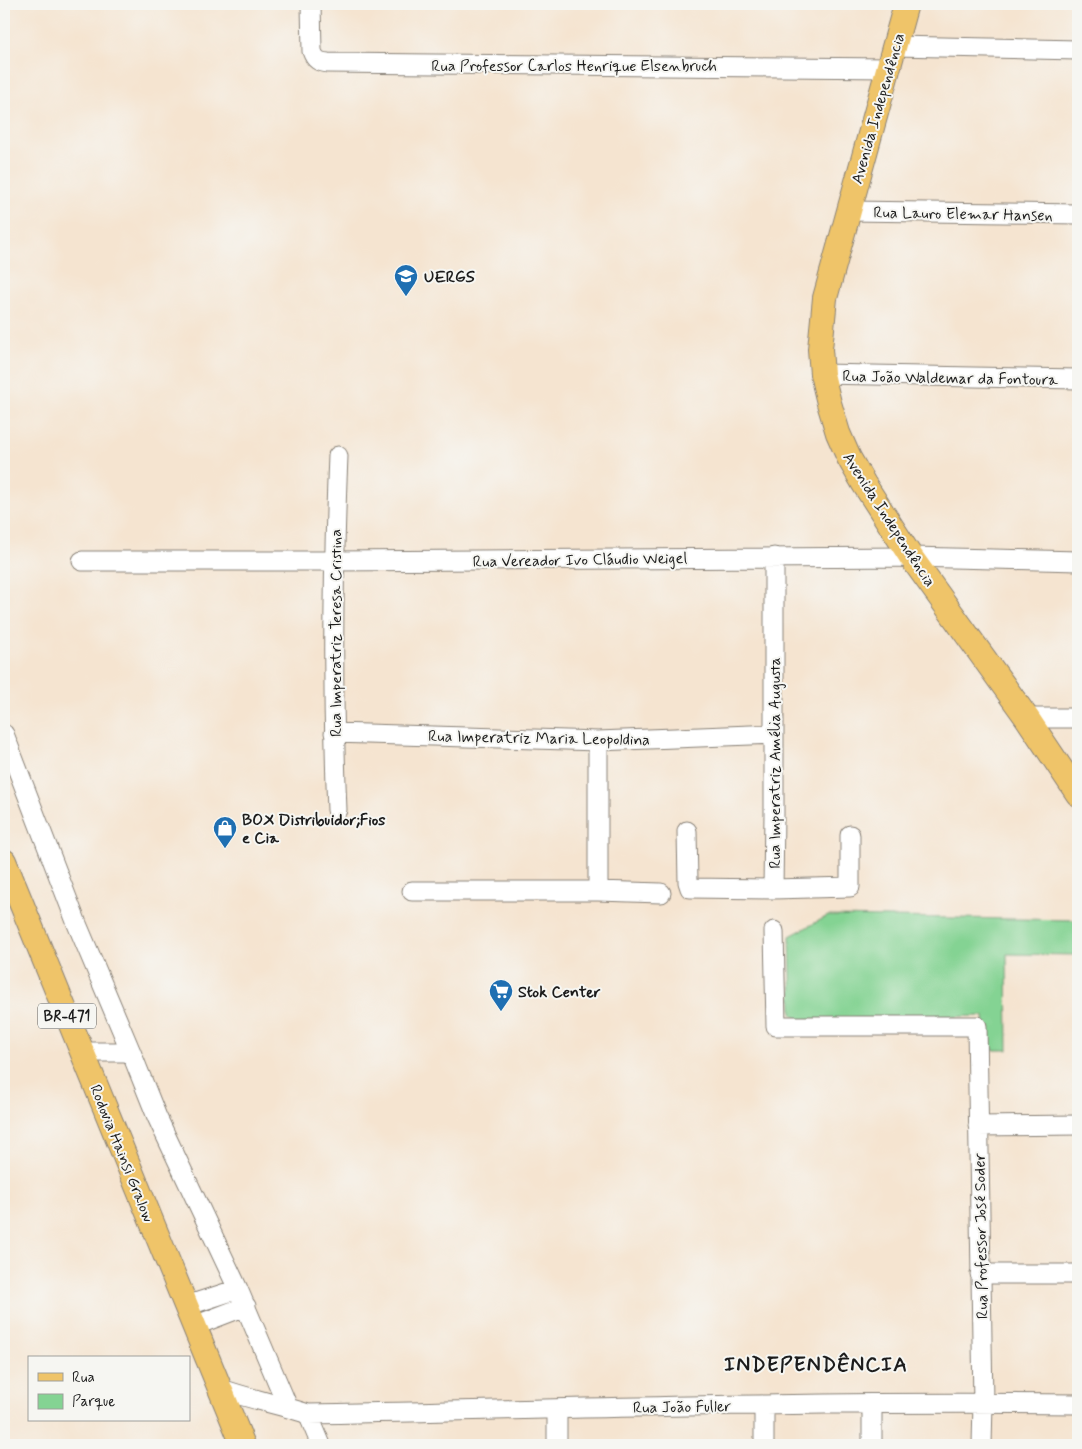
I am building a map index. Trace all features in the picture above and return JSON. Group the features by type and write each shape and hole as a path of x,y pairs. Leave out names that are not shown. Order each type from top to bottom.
{"main road":[{"name":"Avenida Independência","path":"906,4 825,298 820,349 822,374 835,426 849,458 864,484 911,557 1027,718 1078,794"},
{"name":"Rodovia Hainsi Gralow","path":"4,861 242,1445"}],"street":[{"name":"Rua Professor Carlos Henrique Elsenbruch","path":"311,4 312,52 314,58 320,62 328,63 892,57"},
{"path":"892,57 1078,50"},
{"name":"Rua Lauro Elemar Hansen","path":"848,211 1078,214"},
{"name":"Rua João Waldemar da Fontoura","path":"822,374 1078,379"},
{"name":"Rua Imperatriz Teresa Cristina","path":"337,810 334,733 334,561 338,456"},
{"name":"Rua Vereador Ivo Cláudio Weigel","path":"82,561 774,557 1078,560"},
{"name":"Rua Imperatriz Amélia Augusta","path":"687,831 688,882 690,888 773,889 774,557"},
{"path":"1027,718 1078,718"},
{"name":"Rua Imperatriz Maria Leopoldina","path":"334,733 598,741 774,734"},
{"path":"4,734 77,924 157,1117 246,1306 288,1407"},
{"path":"598,741 598,891"},
{"path":"773,889 850,887 850,835"},
{"path":"412,891 661,893"},
{"name":"Rua Professor José Soder","path":"774,931 776,1026 977,1026 983,1403 982,1445"},
{"path":"82,1052 131,1052"},
{"path":"978,1126 1078,1125"},
{"path":"980,1274 1078,1274"},
{"path":"190,1316 238,1289"},
{"path":"190,1316 246,1306"},
{"name":"Rua João Fuller","path":"219,1388 240,1396 288,1407 308,1414 764,1405 1078,1404"},
{"path":"872,1404 872,1445"},
{"path":"764,1405 764,1445"},
{"path":"557,1409 557,1445"},
{"path":"308,1414 321,1445"}],"green space":[{"path":"828,916 1078,920 1078,955 1007,954 1008,1050 986,1050 984,1016 798,1020 792,1014 790,936"}],"place":[{"name":"UERGS","path":"406,297"},
{"name":"BOX Distribuidor;Fios e Cia","path":"225,849"},
{"name":"Stok Center","path":"501,1012"}],"district":[{"name":"INDEPENDÊNCIA","path":"816,1364"}]}
